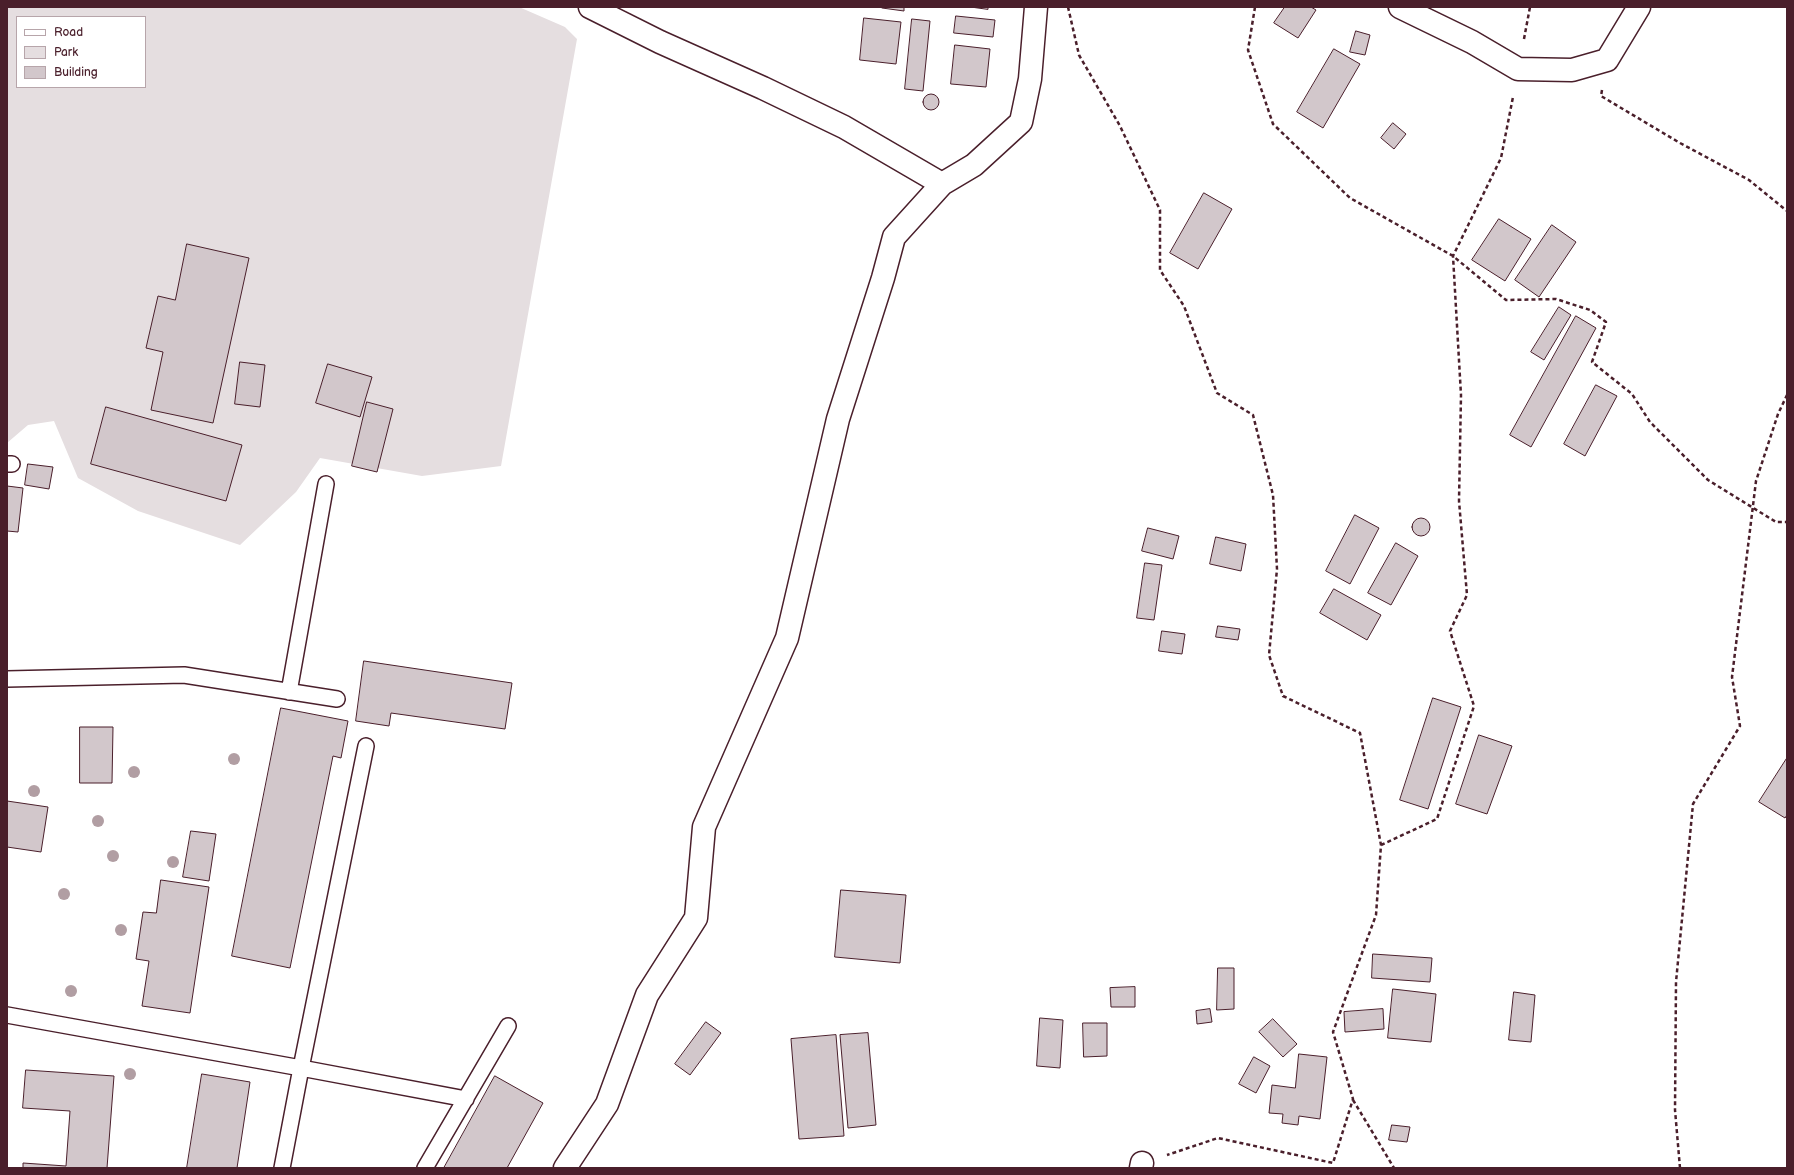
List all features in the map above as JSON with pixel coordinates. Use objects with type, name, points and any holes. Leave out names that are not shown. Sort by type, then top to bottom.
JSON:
[{"type":"street","points":[[590,7],[660,42],[763,88],[844,127],[942,184]]},
{"type":"street","points":[[565,1168],[607,1104],[648,995],[696,918],[704,827],[786,638],[838,419],[883,278],[894,237],[942,184],[974,165],[1021,122],[1030,79],[1036,7]]},
{"type":"street","points":[[1400,7],[1472,42],[1518,69],[1572,70],[1607,60],[1639,7]]},
{"type":"lane","points":[[289,692],[326,484]]},
{"type":"lane","points":[[7,679],[184,675],[338,700]]},
{"type":"lane","points":[[282,1168],[366,746]]},
{"type":"lane","points":[[7,1016],[466,1099]]},
{"type":"lane","points":[[425,1168],[508,1026]]},
{"type":"path","points":[[1068,7],[1079,55],[1120,126],[1160,210],[1160,270],[1184,306],[1217,393],[1253,415],[1273,495],[1277,570],[1269,654],[1283,696],[1360,733],[1382,845],[1376,915],[1333,1032],[1353,1099],[1394,1168]]},
{"type":"path","points":[[1255,7],[1248,50],[1273,124],[1350,198],[1453,256],[1506,300],[1556,298],[1590,310],[1606,322],[1592,362],[1632,394],[1650,422],[1708,480],[1776,522],[1787,522]]},
{"type":"path","points":[[1382,845],[1437,819],[1474,706],[1450,631],[1467,595],[1459,501],[1462,395],[1453,256],[1501,158],[1530,7]]},
{"type":"path","points":[[1607,60],[1600,96],[1680,143],[1749,180],[1787,211]]},
{"type":"path","points":[[1680,1168],[1675,1110],[1676,982],[1693,804],[1740,726],[1732,677],[1742,587],[1754,508],[1756,481],[1778,414],[1787,395]]},
{"type":"path","points":[[1141,1166],[1218,1138],[1333,1163],[1353,1099]]},
{"type":"green space","points":[[7,7],[519,7],[565,27],[577,39],[501,466],[422,476],[320,458],[296,492],[240,545],[138,511],[78,478],[54,421],[28,425],[7,443]]},
{"type":"building","points":[[904,7],[904,11],[882,8]]},
{"type":"building","points":[[971,7],[988,7],[988,9]]},
{"type":"building","points":[[1285,7],[1311,7],[1316,10],[1298,38],[1274,23]]},
{"type":"building","points":[[956,16],[995,20],[993,37],[954,33]]},
{"type":"building","points":[[864,18],[901,22],[896,64],[860,60]]},
{"type":"building","points":[[912,19],[930,21],[923,91],[905,89]]},
{"type":"building","points":[[1356,31],[1370,35],[1365,55],[1350,52]]},
{"type":"building","points":[[955,45],[990,49],[986,87],[951,84]]},
{"type":"building","points":[[1334,49],[1360,64],[1323,128],[1297,112]]},
{"type":"building","points":[[931,94],[937,96],[939,102],[937,108],[931,110],[925,108],[923,102],[925,96]]},
{"type":"building","points":[[1393,123],[1406,134],[1394,149],[1381,138]]},
{"type":"building","points":[[1204,193],[1232,209],[1198,269],[1170,253]]},
{"type":"building","points":[[1499,219],[1531,239],[1505,281],[1472,260]]},
{"type":"building","points":[[1552,225],[1576,242],[1539,297],[1515,280]]},
{"type":"building","points":[[187,244],[249,258],[213,423],[151,410],[163,352],[146,348],[158,296],[175,300]]},
{"type":"building","points":[[1559,307],[1571,315],[1544,360],[1531,352]]},
{"type":"building","points":[[1576,316],[1596,328],[1531,447],[1510,435]]},
{"type":"building","points":[[240,362],[265,365],[260,407],[235,404]]},
{"type":"building","points":[[328,364],[372,377],[360,417],[316,403]]},
{"type":"building","points":[[1596,385],[1617,396],[1585,456],[1564,444]]},
{"type":"building","points":[[367,402],[393,409],[377,472],[352,466]]},
{"type":"building","points":[[106,407],[242,445],[226,501],[91,464]]},
{"type":"building","points":[[28,464],[53,467],[49,489],[25,485]]},
{"type":"building","points":[[7,486],[23,488],[18,532],[7,531]]},
{"type":"building","points":[[1355,515],[1379,528],[1350,584],[1326,571]]},
{"type":"building","points":[[1421,518],[1427,521],[1430,527],[1427,533],[1421,536],[1415,533],[1412,527],[1415,521]]},
{"type":"building","points":[[1148,528],[1179,536],[1173,559],[1142,551]]},
{"type":"building","points":[[1216,537],[1246,544],[1241,571],[1210,564]]},
{"type":"building","points":[[1396,543],[1418,556],[1391,605],[1368,593]]},
{"type":"building","points":[[1145,563],[1162,565],[1154,620],[1137,618]]},
{"type":"building","points":[[1334,589],[1381,615],[1367,640],[1320,613]]},
{"type":"building","points":[[1218,626],[1240,629],[1238,640],[1216,637]]},
{"type":"building","points":[[1162,631],[1185,634],[1182,654],[1159,651]]},
{"type":"building","points":[[364,661],[512,683],[505,729],[391,713],[389,726],[356,721]]},
{"type":"building","points":[[1433,698],[1461,707],[1428,809],[1400,800]]},
{"type":"building","points":[[281,708],[348,721],[341,758],[333,756],[290,968],[232,956]]},
{"type":"building","points":[[80,727],[113,727],[112,783],[80,783]]},
{"type":"building","points":[[1479,735],[1512,746],[1487,814],[1456,804]]},
{"type":"building","points":[[1787,758],[1787,815],[1785,818],[1759,802]]},
{"type":"building","points":[[7,801],[48,807],[41,852],[7,847]]},
{"type":"building","points":[[191,831],[216,834],[209,881],[183,877]]},
{"type":"building","points":[[161,880],[209,887],[190,1013],[142,1006],[149,961],[136,959],[143,912],[156,913]]},
{"type":"building","points":[[841,890],[906,895],[900,963],[835,957]]},
{"type":"building","points":[[1373,954],[1432,958],[1430,982],[1372,978]]},
{"type":"building","points":[[1218,968],[1234,968],[1234,1009],[1217,1010]]},
{"type":"building","points":[[1135,987],[1135,1007],[1111,1007],[1110,988]]},
{"type":"building","points":[[1393,989],[1436,994],[1431,1042],[1388,1038]]},
{"type":"building","points":[[1514,992],[1535,995],[1531,1042],[1509,1040]]},
{"type":"building","points":[[1210,1009],[1212,1022],[1197,1024],[1196,1011]]},
{"type":"building","points":[[1383,1009],[1384,1029],[1345,1032],[1344,1012]]},
{"type":"building","points":[[1040,1018],[1063,1020],[1060,1068],[1037,1066]]},
{"type":"building","points":[[1273,1019],[1297,1044],[1283,1057],[1259,1032]]},
{"type":"building","points":[[706,1022],[721,1033],[690,1075],[675,1064]]},
{"type":"building","points":[[1083,1023],[1107,1023],[1107,1056],[1084,1057]]},
{"type":"building","points":[[868,1033],[876,1125],[848,1128],[840,1035]]},
{"type":"building","points":[[836,1035],[844,1136],[799,1139],[791,1039]]},
{"type":"building","points":[[1299,1054],[1327,1057],[1320,1119],[1299,1116],[1298,1125],[1282,1123],[1283,1114],[1269,1113],[1272,1085],[1295,1088]]},
{"type":"building","points":[[1254,1057],[1270,1066],[1256,1093],[1239,1084]]},
{"type":"building","points":[[26,1070],[114,1076],[107,1168],[23,1168],[23,1163],[66,1166],[70,1111],[23,1108]]},
{"type":"building","points":[[202,1074],[250,1082],[237,1168],[187,1168]]},
{"type":"building","points":[[495,1076],[543,1103],[507,1168],[444,1168]]},
{"type":"building","points":[[1392,1125],[1410,1127],[1407,1142],[1389,1140]]}]
